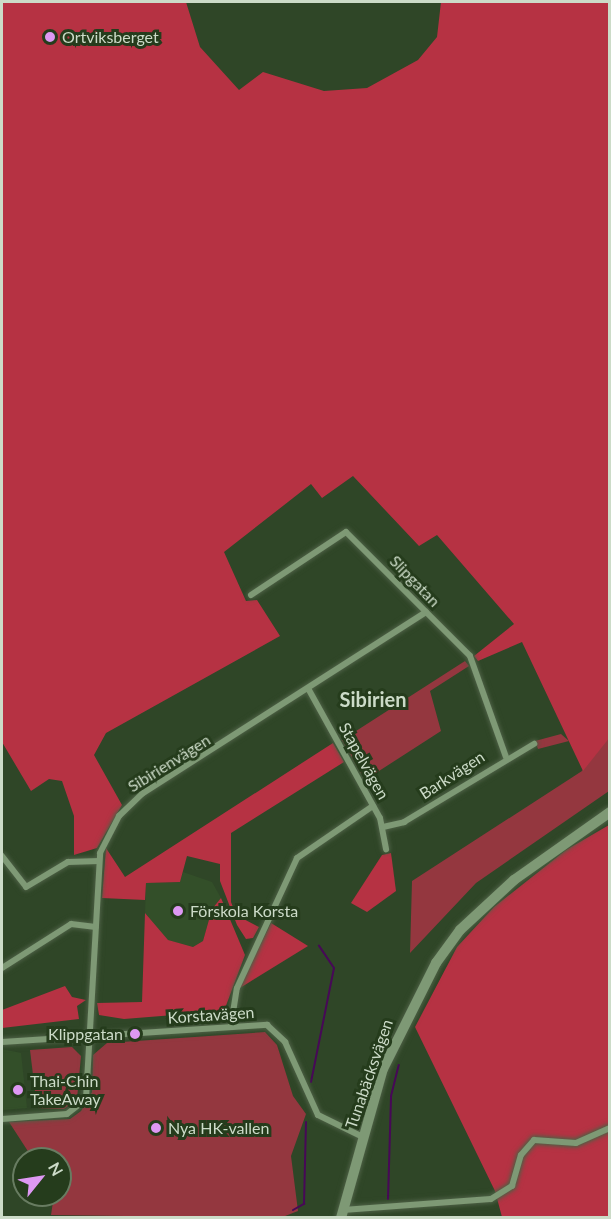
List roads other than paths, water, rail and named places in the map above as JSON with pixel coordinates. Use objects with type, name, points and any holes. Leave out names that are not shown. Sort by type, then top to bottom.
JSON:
[{"type":"street","name":"Slipgatan","points":[[251,595],[346,532],[477,667],[506,756]]},
{"type":"street","name":"Sibirienvägen","points":[[92,1038],[99,861],[105,838],[130,804],[426,612]]},
{"type":"street","name":"Stapelvägen","points":[[309,690],[373,806],[383,827],[386,849]]},
{"type":"street","name":"Barkvägen","points":[[383,827],[404,822],[506,756],[534,744]]},
{"type":"street","points":[[231,1025],[237,988],[297,858],[373,806]]},
{"type":"street","name":"Tunabäcksvägen","points":[[342,1214],[363,1137],[396,1035],[442,955],[514,880],[609,812]]},
{"type":"street","points":[[2,856],[26,887],[68,862],[99,861]]},
{"type":"street","points":[[2,968],[71,924],[96,927]]},
{"type":"street","name":"Korstavägen","points":[[2,1042],[92,1038],[260,1024],[275,1029],[285,1042],[310,1106],[328,1123],[363,1137]]},
{"type":"street","points":[[2,1119],[67,1114],[82,1105],[92,1038]]},
{"type":"street","points":[[342,1214],[491,1199],[512,1186],[521,1155],[534,1140],[576,1143],[609,1128]]},
{"type":"waterway","points":[[311,1082],[334,968],[319,946]]},
{"type":"waterway","points":[[388,1199],[391,1096],[399,1065]]},
{"type":"waterway","points":[[293,1210],[304,1204],[306,1122]]},
{"type":"place","name":"Ortviksberget","points":[[50,37]]},
{"type":"place","name":"Förskola Korsta","points":[[178,911]]},
{"type":"place","name":"Klippgatan","points":[[135,1034]]},
{"type":"place","name":"Thai-Chin TakeAway","points":[[18,1090]]},
{"type":"place","name":"Nya HK-vallen","points":[[156,1128]]},
{"type":"district","name":"Sibirien","points":[[373,699]]}]
